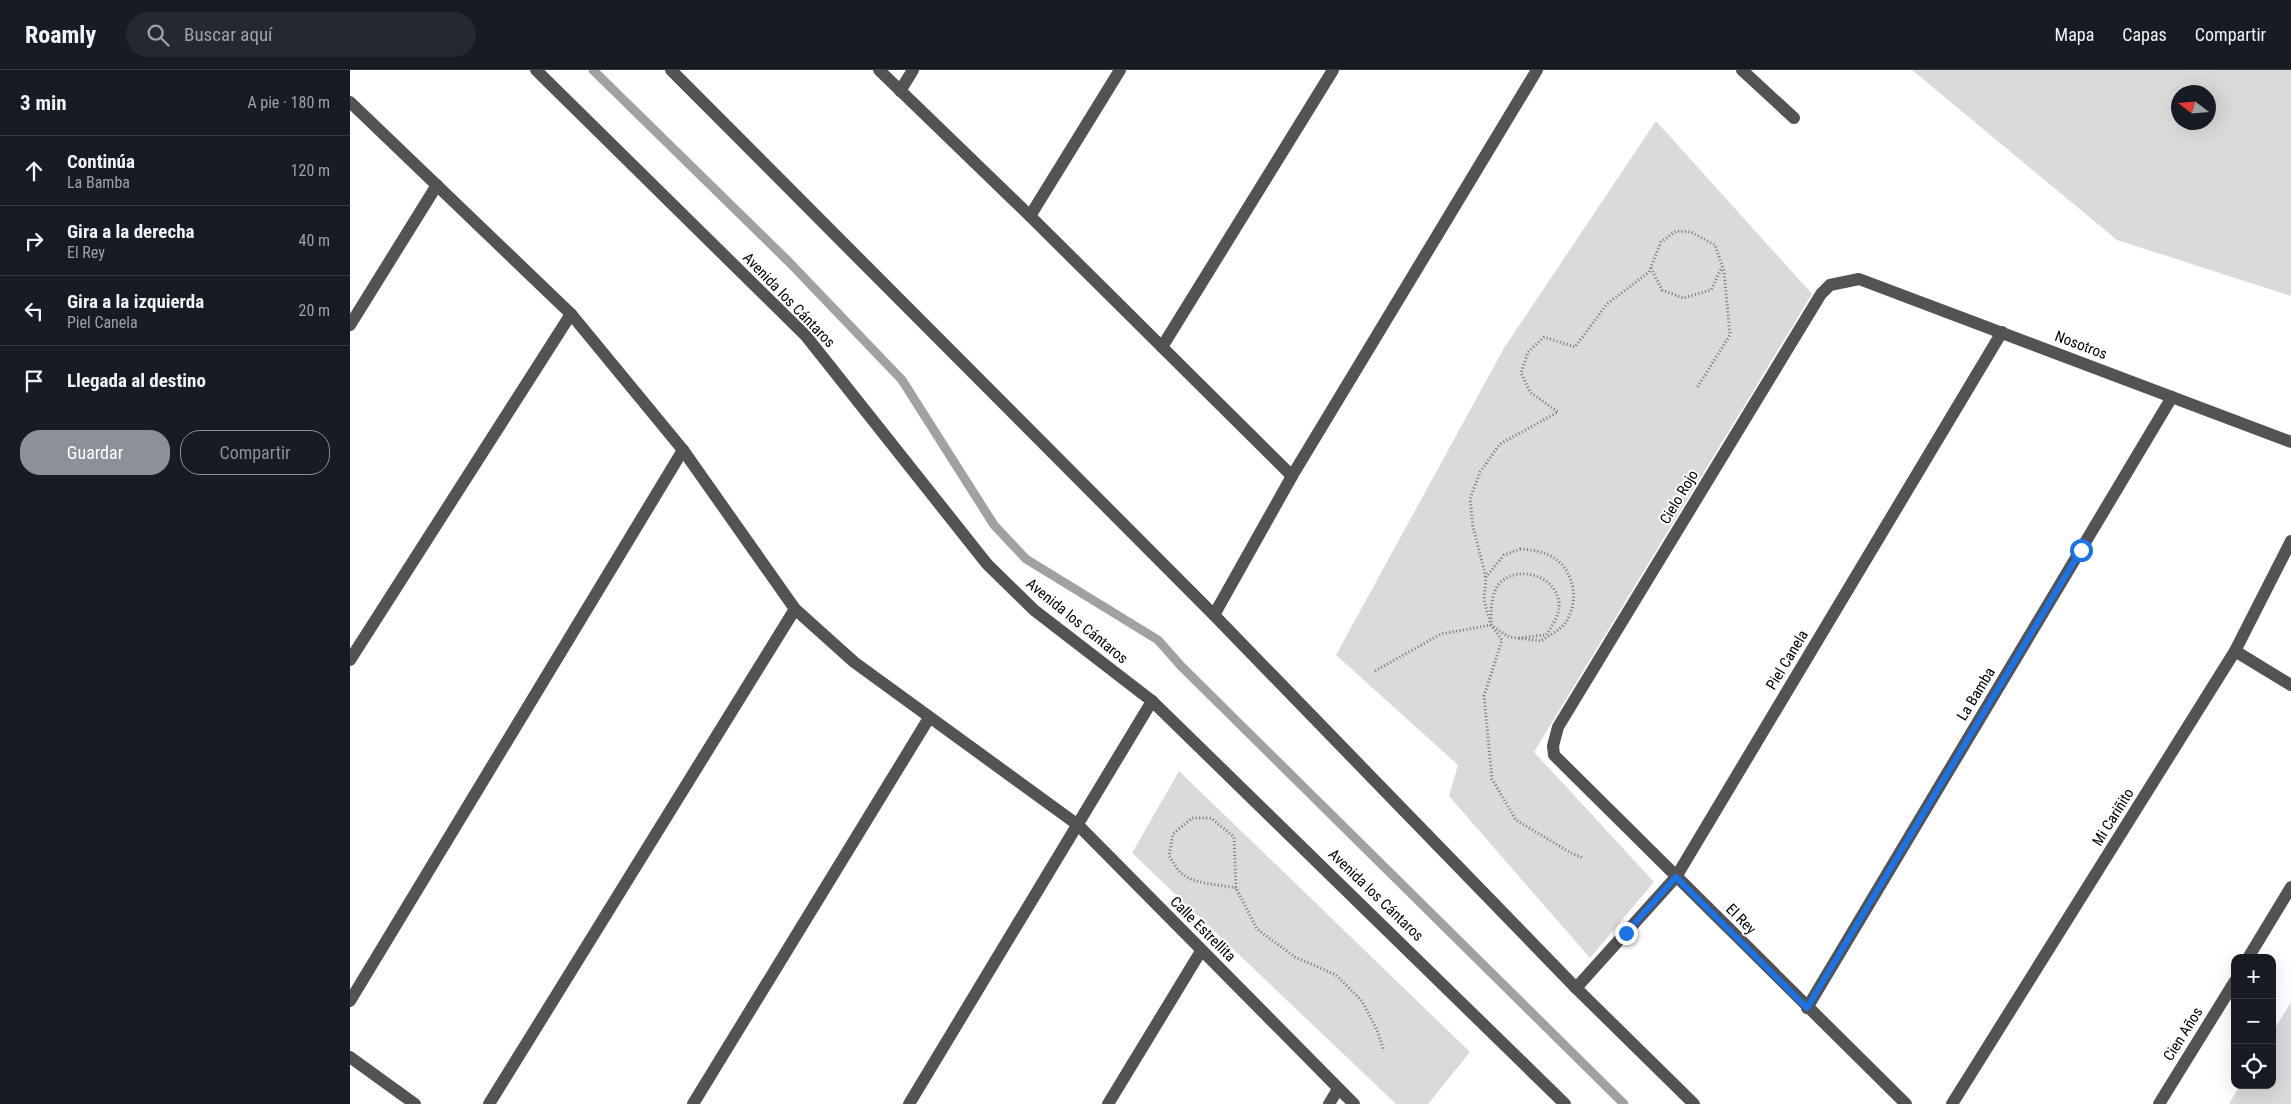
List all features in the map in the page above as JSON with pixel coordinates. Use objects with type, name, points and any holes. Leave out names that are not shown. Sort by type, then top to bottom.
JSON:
[{"type":"street","name":"Avenida los Cántaros","points":[[536,70],[806,336],[987,564],[1034,610],[1152,701],[1565,1104]]},
{"type":"street","points":[[671,70],[1214,615],[1576,988],[1694,1104]]},
{"type":"street","points":[[879,70],[1030,216],[1292,476]]},
{"type":"street","points":[[900,91],[913,70]]},
{"type":"street","points":[[1030,216],[1120,70]]},
{"type":"street","points":[[1162,347],[1333,70]]},
{"type":"street","points":[[1214,615],[1292,476],[1537,70]]},
{"type":"street","points":[[1742,70],[1794,118]]},
{"type":"street","name":"Calle Estrellita","points":[[350,102],[572,314],[683,450],[795,609],[854,662],[1078,826],[1354,1104]]},
{"type":"street","points":[[350,325],[437,185]]},
{"type":"street","name":"Nosotros","points":[[1859,279],[2291,442]]},
{"type":"street","name":"Cielo Rojo","points":[[1554,755],[1553,746],[1558,727],[1821,294],[1830,285],[1859,279]]},
{"type":"street","points":[[350,660],[572,314]]},
{"type":"street","name":"Piel Canela","points":[[1576,988],[1676,877],[2002,332]]},
{"type":"street","name":"La Bamba","points":[[1807,1008],[2172,397]]},
{"type":"street","points":[[350,1001],[683,450]]},
{"type":"street","name":"Mi Cariñito","points":[[1952,1104],[2236,652],[2291,541]]},
{"type":"street","points":[[489,1104],[795,609]]},
{"type":"street","points":[[2236,652],[2291,685]]},
{"type":"street","points":[[908,1104],[1152,701]]},
{"type":"street","points":[[693,1104],[929,718]]},
{"type":"street","name":"El Rey","points":[[1554,755],[1807,1008],[1906,1104]]},
{"type":"street","points":[[2250,954],[2291,887]]},
{"type":"street","points":[[1108,1104],[1201,951]]},
{"type":"street","name":"Cien Años","points":[[2159,1104],[2231,987]]},
{"type":"street","points":[[350,1057],[415,1104]]},
{"type":"street","points":[[1329,1104],[1338,1089]]},
{"type":"path","points":[[1583,858],[1516,820],[1492,779],[1484,696],[1502,640],[1491,625],[1484,600],[1486,577],[1473,527],[1470,499],[1480,472],[1500,444],[1558,412],[1530,392],[1521,374],[1528,352],[1544,337],[1575,346],[1607,304],[1649,272],[1661,242],[1676,231],[1691,232],[1715,245],[1722,267],[1730,335],[1697,388]]},
{"type":"path","points":[[1651,267],[1662,290],[1683,298],[1711,290],[1722,267]]},
{"type":"path","points":[[1375,671],[1441,634],[1491,625],[1509,637],[1541,641],[1566,623],[1574,596],[1571,579],[1566,567],[1552,557],[1536,550],[1520,549],[1504,554],[1486,577]]},
{"type":"path","points":[[1491,625],[1491,603],[1499,584],[1517,573],[1538,575],[1552,586],[1559,603],[1556,620],[1546,635],[1526,638],[1509,637]]},
{"type":"path","points":[[1236,888],[1196,882],[1180,872],[1169,856],[1173,834],[1192,818],[1210,818],[1234,837],[1236,888],[1257,928],[1295,957],[1336,975],[1362,1000],[1377,1030],[1384,1051]]},
{"type":"shaded area","points":[[1912,70],[2291,70],[2291,296],[2117,240]]},
{"type":"shaded area","points":[[1656,121],[1812,294],[1534,752],[1654,882],[1590,958],[1449,796],[1458,765],[1336,655],[1504,348]]},
{"type":"shaded area","points":[[1179,771],[1470,1052],[1428,1104],[1396,1104],[1132,853]]},
{"type":"shaded area","points":[[2291,1002],[2291,1104],[2229,1104],[2238,1089],[2276,1089],[2276,1026]]},
{"type":"waterway","points":[[593,70],[789,262],[902,380],[994,525],[1026,559],[1158,640],[1181,666],[1624,1104]]},
{"type":"route","points":[[1626,933],[1676,877],[1807,1008],[2081,550]]}]
